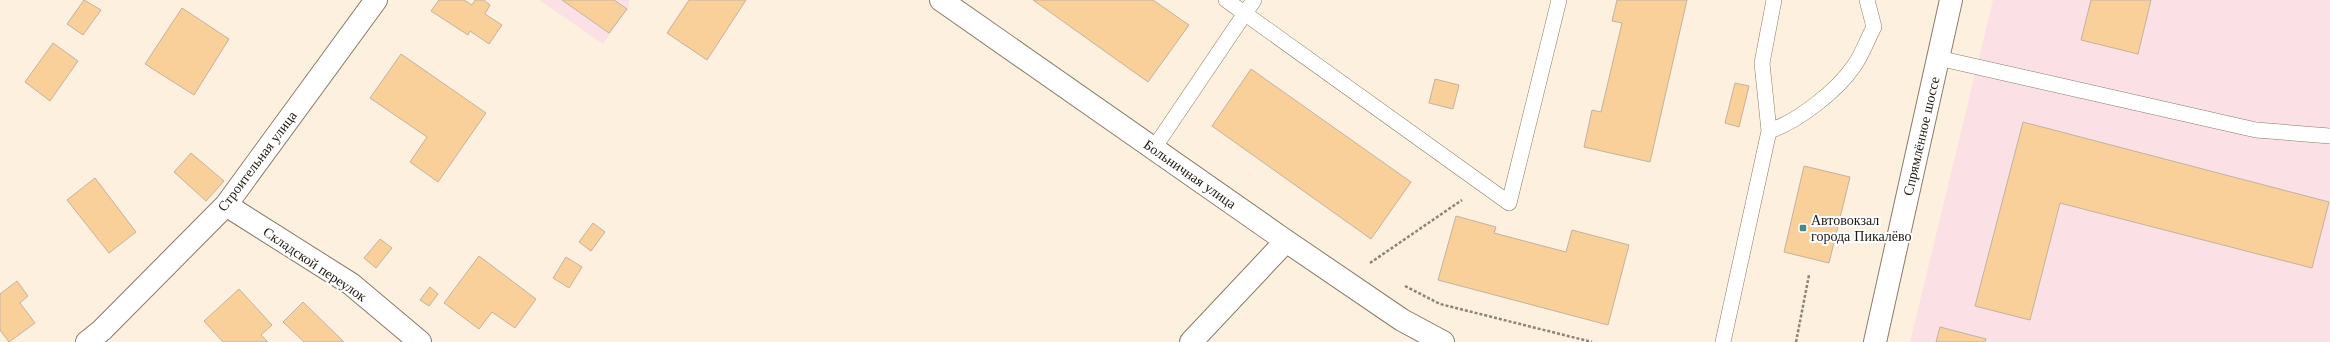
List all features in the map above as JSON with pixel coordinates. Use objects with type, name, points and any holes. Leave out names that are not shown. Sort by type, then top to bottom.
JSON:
[{"type":"street","name":"Строительная улица","points":[[87,342],[102,330],[226,205],[376,0]]},
{"type":"street","name":"Больничная улица","points":[[942,0],[1286,241],[1402,320],[1443,342]]},
{"type":"street","name":"Спрямлённое шоссе","points":[[1875,342],[1951,0]]},
{"type":"street","name":"Складской переулок","points":[[226,205],[351,284],[411,339]]},
{"type":"street","points":[[1191,342],[1286,241]]},
{"type":"lane","points":[[1226,0],[1509,203],[1559,0]]},
{"type":"lane","points":[[1154,148],[1254,0]]},
{"type":"lane","points":[[1723,342],[1769,131],[1762,63],[1774,0]]},
{"type":"lane","points":[[1769,131],[1783,126],[1822,100],[1854,67],[1874,27],[1867,0]]},
{"type":"lane","points":[[1938,58],[2256,130],[2330,136]]},
{"type":"path","points":[[1370,263],[1484,185]]},
{"type":"path","points":[[1364,259],[1376,268]]},
{"type":"path","points":[[1796,342],[1809,275]]},
{"type":"path","points":[[1401,284],[1440,304],[1592,342]]},
{"type":"shaded area","points":[[539,0],[629,0],[629,7],[603,44]]},
{"type":"shaded area","points":[[1993,0],[2330,0],[2330,342],[1910,342]]},
{"type":"building","points":[[84,0],[101,10],[83,35],[67,24]]},
{"type":"building","points":[[439,0],[464,0],[472,5],[475,0],[484,0],[490,5],[485,14],[502,25],[489,44],[470,31],[468,35],[431,11]]},
{"type":"building","points":[[562,0],[614,0],[627,9],[609,33]]},
{"type":"building","points":[[689,0],[746,0],[707,60],[667,33]]},
{"type":"building","points":[[1033,0],[1153,0],[1189,25],[1148,82]]},
{"type":"building","points":[[1617,0],[1687,0],[1650,162],[1584,147],[1592,110],[1601,112],[1622,23],[1612,21]]},
{"type":"building","points":[[2091,0],[2151,0],[2138,54],[2081,40]]},
{"type":"building","points":[[182,8],[229,39],[194,95],[145,64]]},
{"type":"building","points":[[53,43],[78,61],[50,101],[25,82]]},
{"type":"building","points":[[401,54],[486,113],[438,182],[410,162],[427,137],[370,98]]},
{"type":"building","points":[[1251,69],[1411,182],[1371,239],[1212,126]]},
{"type":"building","points":[[1435,79],[1459,85],[1453,109],[1429,103]]},
{"type":"building","points":[[1735,83],[1749,86],[1739,127],[1725,123]]},
{"type":"building","points":[[2023,122],[2329,202],[2312,268],[2060,203],[2030,320],[1975,306]]},
{"type":"building","points":[[191,153],[224,181],[206,201],[174,172]]},
{"type":"building","points":[[1804,166],[1850,177],[1829,263],[1784,252]]},
{"type":"building","points":[[95,178],[136,232],[109,253],[67,200]]},
{"type":"building","points":[[1456,216],[1496,227],[1494,233],[1566,252],[1572,230],[1629,245],[1608,325],[1438,280]]},
{"type":"building","points":[[593,223],[605,232],[591,251],[579,242]]},
{"type":"building","points":[[380,239],[392,248],[376,268],[364,258]]},
{"type":"building","points":[[479,256],[536,299],[515,328],[492,312],[479,329],[444,303]]},
{"type":"building","points":[[566,257],[582,267],[569,288],[553,278]]},
{"type":"building","points":[[17,281],[28,296],[20,303],[35,323],[9,342],[0,330],[0,294]]},
{"type":"building","points":[[430,287],[438,294],[429,306],[420,300]]},
{"type":"building","points":[[239,289],[272,325],[261,335],[268,342],[223,342],[204,321]]},
{"type":"building","points":[[303,302],[344,342],[304,342],[283,322]]},
{"type":"building","points":[[1940,327],[1986,339],[1985,342],[1936,342]]},
{"type":"place","name":"Автовокзал города Пикалёво","points":[[1803,228]]}]
